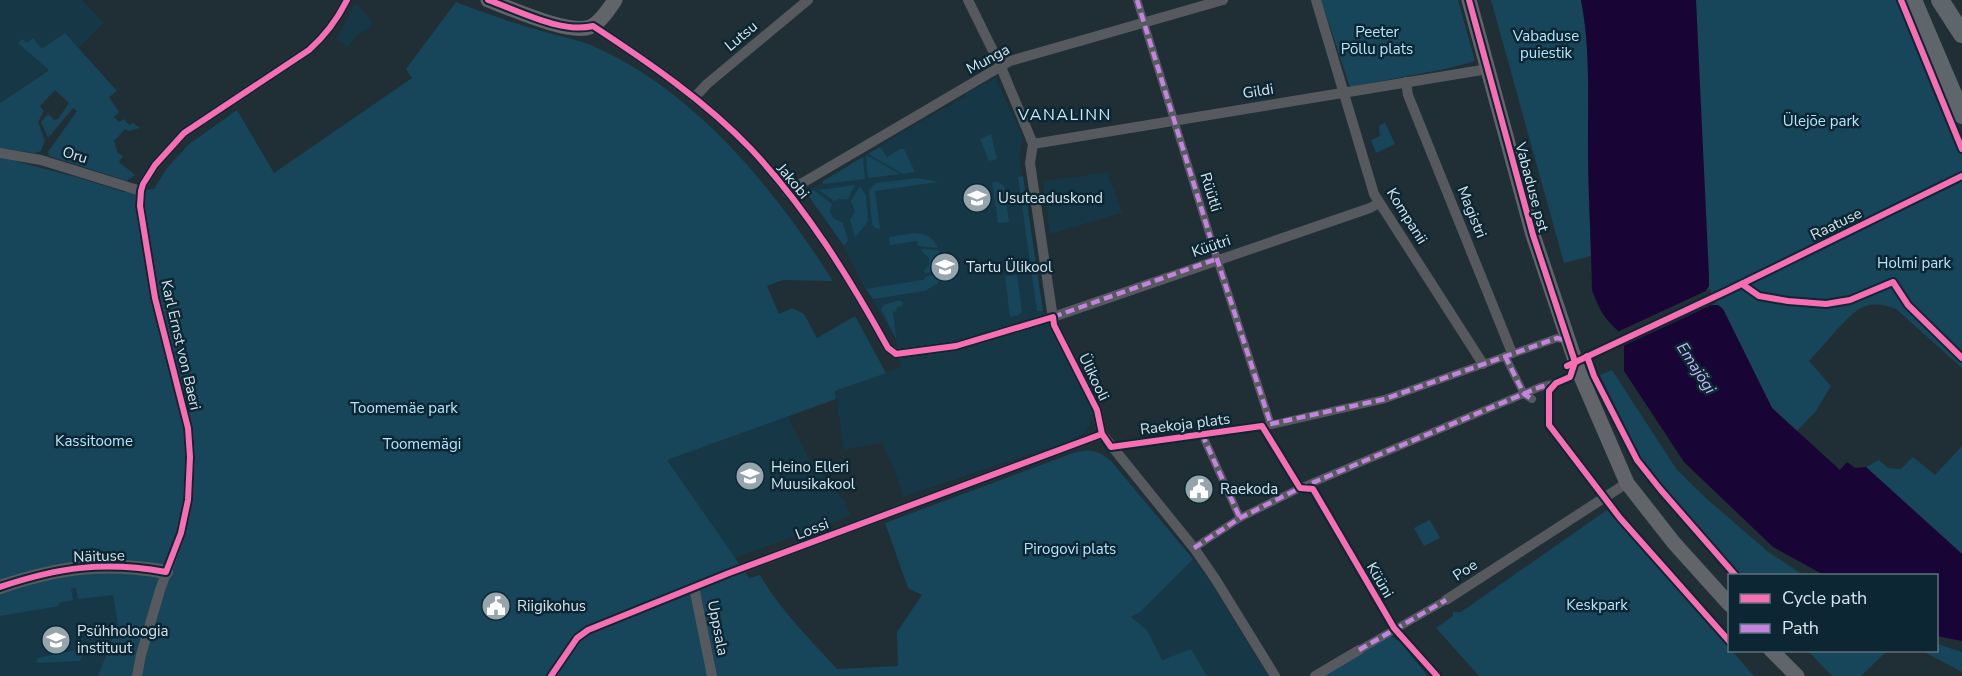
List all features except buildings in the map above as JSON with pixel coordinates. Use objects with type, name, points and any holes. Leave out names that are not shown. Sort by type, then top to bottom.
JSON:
[{"type":"highway","points":[[1913,0],[1962,115]]},
{"type":"highway","points":[[1923,24],[1926,14],[1931,10],[1944,7],[1962,34]]},
{"type":"main road","points":[[488,0],[562,26],[583,29],[593,26],[615,0]]},
{"type":"main road","name":"Vabaduse pst","points":[[1469,0],[1533,235],[1575,362],[1627,483],[1674,543],[1728,602]]},
{"type":"main road","points":[[1773,652],[1789,676]]},
{"type":"main road","points":[[1773,652],[1797,676]]},
{"type":"street","points":[[141,191],[155,165],[184,133],[309,50],[328,31],[347,0]]},
{"type":"street","name":"Lutsu","points":[[694,98],[707,84],[808,0]]},
{"type":"street","name":"Ülikooli","points":[[968,0],[1001,67],[1033,144],[1030,163],[1054,325],[1097,410],[1102,434],[1194,548],[1275,676]]},
{"type":"street","name":"Rüütli","points":[[1137,0],[1271,425]]},
{"type":"street","name":"Munga","points":[[788,192],[1010,61],[1145,22],[1191,4],[1223,0]]},
{"type":"street","name":"Kompanii","points":[[1316,0],[1374,194],[1483,364]]},
{"type":"street","name":"Jakobi","points":[[593,26],[653,66],[694,98],[750,148],[788,192],[836,258],[888,348],[896,354],[956,346],[1032,321],[1053,317]]},
{"type":"street","name":"Gildi","points":[[1033,144],[1488,69]]},
{"type":"street","name":"Magistri","points":[[1406,82],[1408,95],[1509,354]]},
{"type":"street","name":"Oru","points":[[0,153],[41,160],[141,191]]},
{"type":"street","name":"Raatuse","points":[[1575,362],[1962,176]]},
{"type":"street","name":"Karl Ernst von Baeri","points":[[137,676],[166,572],[181,533],[188,500],[190,457],[188,428],[155,298],[140,206],[141,191]]},
{"type":"street","name":"Küütri","points":[[1053,317],[1379,203]]},
{"type":"street","name":"Raekoja plats","points":[[1111,447],[1271,425],[1385,399],[1557,338],[1568,341]]},
{"type":"street","points":[[1509,354],[1524,394],[1532,399]]},
{"type":"street","points":[[1194,548],[1240,518],[1300,488],[1524,394],[1556,383]]},
{"type":"street","points":[[1262,426],[1300,488]]},
{"type":"street","name":"Lossi","points":[[551,676],[577,638],[588,630],[694,587],[1102,434]]},
{"type":"street","points":[[1202,434],[1240,518]]},
{"type":"street","name":"Poe","points":[[1316,676],[1394,628],[1446,600],[1627,483]]},
{"type":"street","name":"Küüni","points":[[1300,488],[1312,489],[1394,628],[1437,676]]},
{"type":"street","name":"Näituse","points":[[0,587],[80,567],[128,566],[166,572]]},
{"type":"street","name":"Uppsala","points":[[694,587],[712,676]]},
{"type":"shaded area","points":[[0,0],[82,0],[104,23],[78,48],[0,103]]},
{"type":"shaded area","points":[[356,3],[373,22],[367,30],[357,35],[348,47],[336,39]]},
{"type":"shaded area","name":"Tartu Ülikool","points":[[996,78],[1023,137],[1019,156],[1043,311],[1094,414],[1093,421],[1085,433],[1074,439],[903,497],[882,443],[844,450],[835,391],[901,367],[896,339],[865,289],[843,245],[810,198],[809,191],[902,132],[966,96],[966,93]]},
{"type":"shaded area","points":[[1108,172],[1122,213],[1050,234],[1043,181]]},
{"type":"shaded area","name":"Heino Elleri Muusikakool","points":[[788,416],[810,461],[846,503],[851,516],[734,558],[667,460]]},
{"type":"shaded area","points":[[1193,559],[1210,581],[1268,676],[1207,676],[1191,649],[1162,660],[1147,630],[1131,617],[1140,612]]},
{"type":"shaded area","name":"Psühholoogia instituut","points":[[111,583],[119,624],[98,676],[0,676],[0,599]]},
{"type":"green space","name":"Peeter Põllu plats","points":[[1321,0],[1458,0],[1475,61],[1350,87]]},
{"type":"green space","name":"Vabaduse puiestik","points":[[1491,0],[1581,0],[1588,68],[1591,256],[1564,263]]},
{"type":"green space","name":"Ülejõe park","points":[[1696,0],[1901,0],[1962,149],[1962,368],[1896,309],[1882,305],[1868,305],[1847,319],[1809,361],[1831,386],[1816,411],[1797,431],[1772,408],[1723,309],[1712,305],[1706,291]]},
{"type":"green space","name":"Toomemäe park","points":[[456,2],[509,21],[591,45],[629,64],[665,88],[698,115],[758,177],[785,211],[833,281],[783,280],[767,286],[779,314],[792,308],[804,314],[817,338],[855,316],[886,373],[835,391],[836,399],[667,460],[749,578],[760,575],[786,612],[837,669],[898,666],[897,632],[922,595],[908,588],[885,523],[1073,453],[1089,450],[1102,454],[1111,461],[1193,559],[1140,612],[1131,617],[1147,630],[1162,660],[1191,649],[1207,676],[98,676],[118,624],[113,595],[78,599],[76,588],[71,588],[73,600],[59,603],[59,606],[0,616],[0,157],[124,192],[154,189],[167,168],[188,145],[237,110],[274,173],[412,78],[406,69]]},
{"type":"green space","points":[[65,33],[117,91],[109,97],[119,112],[114,117],[119,122],[124,119],[129,125],[133,123],[140,128],[129,131],[125,129],[114,141],[118,153],[123,156],[119,162],[135,175],[127,181],[49,156],[48,152],[77,111],[73,108],[48,138],[41,122],[48,114],[54,120],[58,119],[69,103],[55,90],[40,106],[44,111],[38,122],[45,140],[41,151],[35,153],[0,148],[0,103],[49,70],[18,43],[22,39],[27,43],[33,38],[42,49]]},
{"type":"green space","points":[[1385,123],[1395,144],[1376,153],[1371,140],[1380,136],[1379,126]]},
{"type":"green space","points":[[991,134],[997,159],[989,161],[980,139]]},
{"type":"green space","points":[[880,147],[887,157],[904,149],[915,172],[903,174],[868,154]]},
{"type":"green space","points":[[866,155],[900,174],[868,178]]},
{"type":"green space","points":[[863,157],[865,179],[823,184],[823,181]]},
{"type":"green space","points":[[1023,176],[1043,311],[1037,311],[1018,177]]},
{"type":"green space","points":[[918,178],[938,182],[875,191],[880,229],[875,228],[872,224],[869,190],[876,183]]},
{"type":"green space","points":[[992,182],[998,182],[1004,186],[1009,222],[998,223]]},
{"type":"green space","points":[[855,185],[848,199],[834,201],[819,190]]},
{"type":"green space","points":[[860,186],[866,195],[868,222],[855,237],[850,220],[855,211],[851,201]]},
{"type":"green space","points":[[814,190],[832,204],[830,211],[833,218],[843,223],[848,240],[844,246],[810,198],[809,191]]},
{"type":"green space","points":[[914,233],[929,236],[938,248],[918,246],[917,241],[890,245],[889,237]]},
{"type":"green space","points":[[921,249],[939,250],[941,268],[925,274],[924,270],[929,265],[929,258]]},
{"type":"green space","points":[[940,272],[938,283],[925,291],[873,299],[866,289],[923,280]]},
{"type":"green space","points":[[1017,275],[1022,311],[1019,315],[1010,317],[1005,276]]},
{"type":"green space","points":[[900,300],[903,303],[902,306],[897,307],[893,312],[896,339],[881,309],[884,305]]},
{"type":"green space","points":[[1612,370],[1677,470],[1767,551],[1802,574],[1740,574],[1649,470],[1639,455],[1600,375]]},
{"type":"green space","points":[[1962,446],[1962,554],[1866,467],[1879,460],[1888,468],[1901,469],[1913,457],[1935,475]]},
{"type":"green space","name":"Keskpark","points":[[1607,510],[1728,647],[1728,652],[1733,652],[1754,676],[1479,676],[1436,628],[1453,616],[1453,612],[1461,612]]},
{"type":"green space","points":[[1430,520],[1440,538],[1424,546],[1414,528]]},
{"type":"green space","points":[[1386,633],[1400,642],[1428,676],[1319,676]]},
{"type":"green space","points":[[1938,644],[1962,652],[1962,672],[1924,652],[1938,652]]},
{"type":"green space","points":[[76,650],[83,654],[80,661],[36,662],[38,658]]},
{"type":"green space","points":[[1809,652],[1886,652],[1861,676],[1832,676]]},
{"type":"water","name":"Emajõgi","points":[[1581,0],[1696,0],[1709,276],[1709,286],[1706,291],[1712,305],[1718,305],[1723,309],[1772,408],[1840,470],[1847,462],[1855,468],[1866,467],[1962,554],[1962,641],[1938,636],[1938,574],[1822,574],[1773,547],[1684,462],[1624,371],[1624,336],[1604,316],[1592,290],[1586,34]]},
{"type":"pier","points":[[1710,289],[1714,302],[1718,302],[1621,347],[1621,337],[1615,333]]},
{"type":"marked path","points":[[1137,0],[1271,425]]},
{"type":"marked path","points":[[1053,317],[1217,259]]},
{"type":"marked path","points":[[1257,427],[1385,399],[1557,338],[1568,341]]},
{"type":"marked path","points":[[1505,356],[1524,394],[1532,399]]},
{"type":"marked path","points":[[1194,548],[1240,518],[1300,488],[1540,387],[1553,384]]},
{"type":"marked path","points":[[1202,434],[1240,518]]},
{"type":"marked path","points":[[1359,650],[1446,600]]},
{"type":"cycle path","points":[[0,587],[42,575],[82,568],[122,567],[166,572],[181,533],[188,500],[190,457],[188,428],[155,298],[140,206],[143,184],[155,165],[184,133],[309,50],[331,27],[347,0]]},
{"type":"cycle path","points":[[488,0],[554,24],[581,28],[593,26],[655,68],[715,115],[751,149],[790,195],[842,269],[888,348],[896,354],[956,346],[1053,317],[1054,325],[1097,410],[1102,434],[1111,447],[1262,426],[1300,488],[1313,489],[1394,628],[1437,676]]},
{"type":"cycle path","points":[[1469,0],[1533,235],[1575,362]]},
{"type":"cycle path","points":[[1901,0],[1962,149]]},
{"type":"cycle path","points":[[1567,366],[1962,176]]},
{"type":"cycle path","points":[[1742,284],[1759,296],[1826,304],[1850,300],[1893,282],[1908,305],[1962,358]]},
{"type":"cycle path","points":[[1587,356],[1594,376],[1637,460],[1734,574]]},
{"type":"cycle path","points":[[1575,362],[1570,377],[1556,383],[1549,391],[1549,425],[1620,518],[1728,640]]},
{"type":"cycle path","points":[[551,676],[577,638],[588,630],[729,573],[1102,434]]},
{"type":"place","name":"Usuteaduskond","points":[[977,198]]},
{"type":"place","name":"Tartu Ülikool","points":[[945,267]]},
{"type":"place","name":"Heino Elleri Muusikakool","points":[[750,476]]},
{"type":"place","name":"Raekoda","points":[[1199,489]]},
{"type":"place","name":"Riigikohus","points":[[496,606]]},
{"type":"place","name":"Psühholoogia instituut","points":[[56,640]]},
{"type":"district","name":"VANALINN","points":[[1065,115]]},
{"type":"park label","name":"Holmi park","points":[[1914,263]]},
{"type":"park label","name":"Kassitoome","points":[[94,441]]},
{"type":"park label","name":"Toomemägi","points":[[422,444]]},
{"type":"park label","name":"Pirogovi plats","points":[[1070,549]]}]
